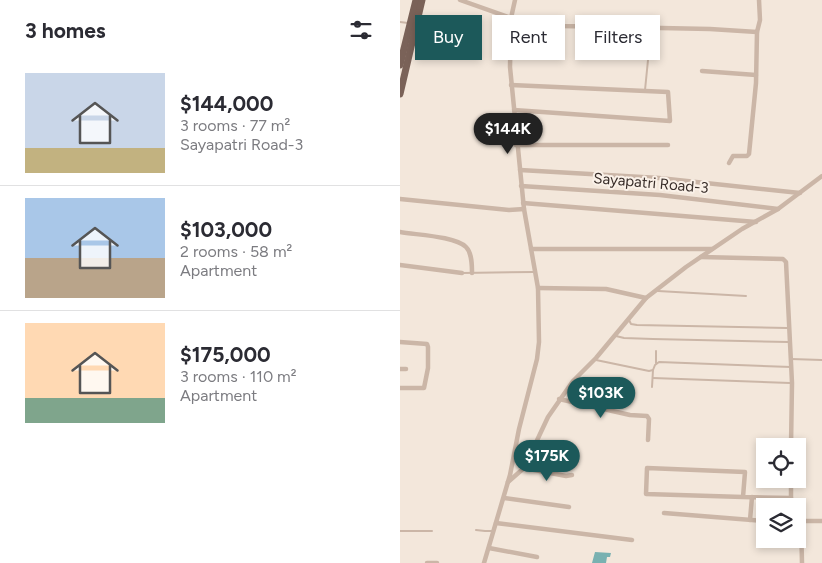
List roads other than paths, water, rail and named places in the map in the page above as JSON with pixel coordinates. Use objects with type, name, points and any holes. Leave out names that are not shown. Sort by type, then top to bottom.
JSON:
[{"type":"main road","points":[[400,65],[403,41],[411,23],[416,0]]},
{"type":"main road","points":[[400,94],[422,0]]},
{"type":"street","points":[[460,0],[502,15]]},
{"type":"street","points":[[512,15],[515,0]]},
{"type":"street","points":[[729,163],[733,156],[748,156],[749,154],[756,75],[757,32],[760,20],[759,0]]},
{"type":"street","points":[[565,26],[710,29],[757,32]]},
{"type":"street","points":[[484,563],[508,482],[537,359],[539,342],[538,288],[523,203],[516,145],[510,60]]},
{"type":"street","points":[[702,71],[756,75]]},
{"type":"street","points":[[511,84],[668,92],[670,120],[514,110]]},
{"type":"street","points":[[516,145],[668,146]]},
{"type":"street","points":[[520,170],[659,178],[800,193]]},
{"type":"street","points":[[508,482],[524,468],[541,430],[559,399],[573,380],[616,336],[646,298],[701,257],[778,209],[822,176]]},
{"type":"street","name":"Sayapatri Road-3","points":[[521,186],[660,195],[778,209]]},
{"type":"street","points":[[400,199],[509,210],[524,209]]},
{"type":"street","points":[[523,203],[757,222]]},
{"type":"street","points":[[400,232],[452,240],[466,247],[471,258],[472,273]]},
{"type":"street","points":[[531,249],[713,249]]},
{"type":"street","points":[[701,257],[783,259],[787,265],[792,367],[791,438]]},
{"type":"street","points":[[400,265],[462,273]]},
{"type":"street","points":[[538,288],[606,289],[646,298]]},
{"type":"street","points":[[400,342],[427,344],[428,347],[428,368],[424,388],[400,388]]},
{"type":"street","points":[[400,369],[406,369]]},
{"type":"street","points":[[559,399],[630,415],[647,416],[649,419],[648,440]]},
{"type":"street","points":[[524,468],[566,476],[572,475]]},
{"type":"street","points":[[743,497],[745,472],[647,468],[646,494],[743,497],[791,498],[791,488]]},
{"type":"street","points":[[750,520],[752,497]]},
{"type":"street","points":[[504,498],[569,508]]},
{"type":"street","points":[[664,513],[756,520]]},
{"type":"street","points":[[806,521],[822,521]]},
{"type":"street","points":[[496,523],[632,540]]},
{"type":"street","points":[[489,548],[537,557]]},
{"type":"street","points":[[801,548],[802,563]]},
{"type":"street","points":[[428,563],[437,563]]},
{"type":"lane","points":[[400,22],[411,23]]},
{"type":"lane","points":[[645,90],[648,60]]},
{"type":"lane","points":[[462,273],[535,272]]},
{"type":"lane","points":[[656,291],[746,296]]},
{"type":"lane","points":[[629,320],[631,324],[637,325],[790,328]]},
{"type":"lane","points":[[616,336],[624,338],[790,342]]},
{"type":"lane","points":[[652,387],[656,351]]},
{"type":"lane","points":[[791,358],[822,360]]},
{"type":"lane","points":[[594,360],[648,371],[653,370]]},
{"type":"lane","points":[[656,362],[792,367]]},
{"type":"lane","points":[[653,378],[792,383]]},
{"type":"lane","points":[[476,530],[485,532],[494,530]]},
{"type":"lane","points":[[400,531],[432,532]]},
{"type":"water","points":[[595,552],[611,553],[610,557],[607,557],[606,563],[592,563]]}]
